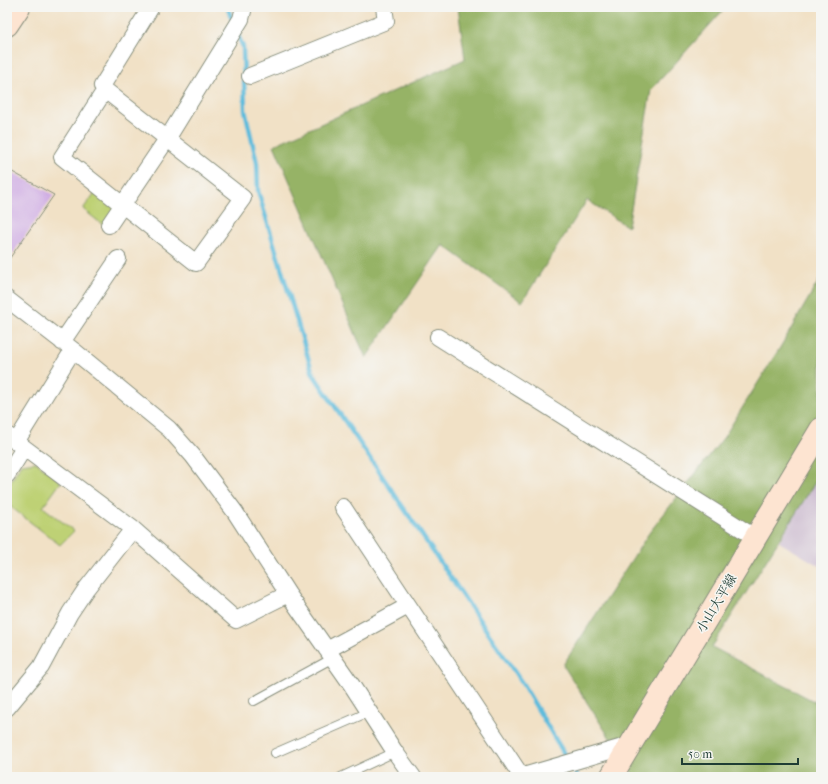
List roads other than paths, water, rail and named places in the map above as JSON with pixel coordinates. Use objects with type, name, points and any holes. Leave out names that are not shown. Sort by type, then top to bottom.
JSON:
[{"type":"main road","points":[[7,25],[19,7]]},
{"type":"main road","name":"小山大平線","points":[[611,777],[821,429]]},
{"type":"street","points":[[105,90],[62,157],[122,206],[196,263],[243,198],[105,90],[102,86],[151,7]]},
{"type":"street","points":[[109,225],[167,139],[242,20],[244,7]]},
{"type":"street","points":[[250,76],[386,21],[384,7]]},
{"type":"street","points":[[7,475],[15,441],[67,346],[118,259]]},
{"type":"street","points":[[7,299],[169,429],[193,456],[235,512],[288,594],[413,777]]},
{"type":"street","points":[[438,338],[756,538]]},
{"type":"street","points":[[15,441],[133,529],[236,620],[288,594]]},
{"type":"street","points":[[343,507],[521,777],[630,745]]},
{"type":"street","points":[[7,708],[41,667],[70,613],[86,589],[133,529]]},
{"type":"street","points":[[330,654],[408,606]]},
{"type":"lane","points":[[254,701],[330,654]]},
{"type":"lane","points":[[275,753],[369,712]]},
{"type":"lane","points":[[341,777],[395,752]]},
{"type":"waterway","points":[[227,7],[234,24]]},
{"type":"waterway","points":[[237,33],[243,47],[245,110],[257,163],[258,191],[313,374],[522,683],[578,777]]}]
